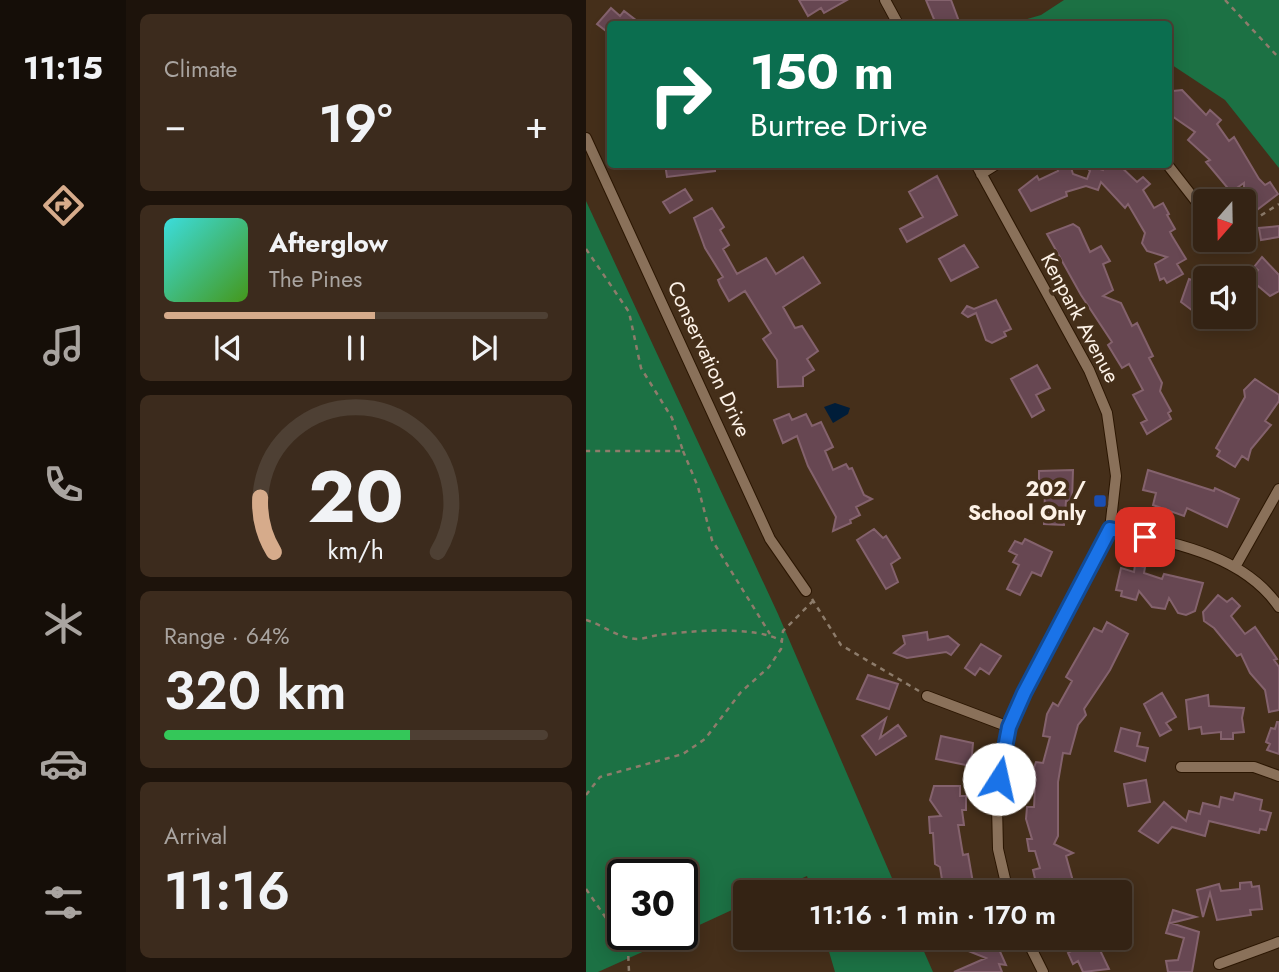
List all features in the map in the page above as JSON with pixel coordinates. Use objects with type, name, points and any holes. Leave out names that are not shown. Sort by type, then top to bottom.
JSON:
[{"type":"street","points":[[885,0],[896,21]]},
{"type":"street","name":"Conservation Drive","points":[[586,138],[770,539],[810,596]]},
{"type":"street","points":[[1170,168],[1193,197]]},
{"type":"street","name":"Kenpark Avenue","points":[[978,169],[1089,370],[1107,412],[1116,476],[1110,529],[1009,727],[997,806],[998,849],[1005,880]]},
{"type":"street","points":[[1235,567],[1279,489]]},
{"type":"street","points":[[1110,529],[1159,540],[1235,567],[1253,578],[1279,607]]},
{"type":"street","points":[[927,696],[1009,727]]},
{"type":"street","points":[[1181,767],[1254,767],[1279,776]]},
{"type":"street","points":[[1219,964],[1279,942]]},
{"type":"street","points":[[1032,950],[1043,972]]},
{"type":"path","points":[[1225,0],[1279,58]]},
{"type":"path","points":[[1256,218],[1279,204]]},
{"type":"path","points":[[586,249],[629,312],[641,368],[672,418],[698,487],[712,540],[770,634],[782,641]]},
{"type":"path","points":[[586,451],[683,451]]},
{"type":"path","points":[[586,795],[600,777],[683,754],[706,739],[741,692],[769,667],[781,649],[783,631],[810,596],[841,645],[927,696]]},
{"type":"path","points":[[586,620],[613,634],[638,639],[720,633],[770,634]]},
{"type":"path","points":[[586,889],[628,950],[629,972]]},
{"type":"green space","points":[[1064,0],[1279,0],[1279,168],[1225,100],[1172,65],[1172,21],[1020,21],[1041,15]]},
{"type":"green space","points":[[586,201],[778,614],[893,880],[808,880],[807,876],[798,880],[733,880],[733,910],[698,926],[698,859],[607,859],[607,950],[647,950],[598,972],[586,972]]},
{"type":"green space","points":[[829,950],[923,950],[933,972],[835,972]]},
{"type":"water","points":[[835,403],[850,408],[848,414],[833,423],[824,407]]},
{"type":"building","points":[[799,0],[847,0],[824,13],[821,8],[808,16]]},
{"type":"building","points":[[926,0],[951,0],[959,21],[935,21]]},
{"type":"building","points":[[611,8],[620,16],[624,11],[637,21],[607,21],[607,32],[597,24]]},
{"type":"building","points":[[1182,90],[1206,115],[1210,110],[1221,120],[1217,124],[1229,141],[1234,137],[1259,179],[1265,185],[1270,182],[1278,194],[1256,211],[1256,189],[1244,189],[1244,183],[1235,189],[1228,189],[1206,162],[1210,160],[1188,140],[1195,132],[1172,116],[1172,93]]},
{"type":"building","points":[[666,168],[715,168],[715,171],[667,177]]},
{"type":"building","points":[[1057,168],[1071,168],[1073,174],[1087,179],[1090,171],[1087,168],[1122,168],[1137,182],[1143,177],[1150,184],[1143,190],[1154,208],[1163,203],[1169,214],[1167,215],[1175,229],[1170,232],[1186,259],[1177,264],[1183,274],[1167,283],[1164,278],[1160,280],[1155,264],[1167,257],[1147,251],[1142,243],[1145,233],[1128,204],[1125,208],[1101,182],[1098,190],[1086,186],[1066,192],[1067,196],[1031,211],[1019,190],[1037,176],[1039,180],[1058,171]]},
{"type":"building","points":[[937,176],[957,215],[907,242],[900,229],[923,217],[909,192]]},
{"type":"building","points":[[685,189],[692,200],[670,213],[663,202]]},
{"type":"building","points":[[712,208],[724,227],[720,230],[729,245],[723,249],[737,274],[766,258],[776,274],[803,257],[820,283],[783,307],[795,328],[802,326],[818,351],[807,359],[814,370],[803,377],[803,386],[778,387],[777,360],[763,339],[771,333],[745,291],[729,301],[720,285],[718,280],[723,277],[705,248],[694,218]]},
{"type":"building","points":[[1073,224],[1079,228],[1090,252],[1101,246],[1110,261],[1103,264],[1113,290],[1103,296],[1121,303],[1132,326],[1137,323],[1153,356],[1149,358],[1162,383],[1160,391],[1171,411],[1168,413],[1171,419],[1147,434],[1141,423],[1147,420],[1133,395],[1143,390],[1129,364],[1122,368],[1108,345],[1112,342],[1081,295],[1047,234]]},
{"type":"building","points":[[1279,226],[1279,237],[1261,240],[1259,228]]},
{"type":"building","points":[[964,245],[978,267],[951,281],[939,259]]},
{"type":"building","points":[[1262,257],[1279,275],[1279,291],[1270,296],[1256,284],[1258,270],[1255,266]]},
{"type":"building","points":[[1189,279],[1193,280],[1193,311],[1181,302]]},
{"type":"building","points":[[996,300],[1011,329],[1004,332],[1006,336],[992,343],[986,340],[976,313],[968,317],[962,313],[967,306],[974,309]]},
{"type":"building","points":[[1037,365],[1050,388],[1036,395],[1044,410],[1032,417],[1011,379]]},
{"type":"building","points":[[1255,379],[1279,395],[1279,401],[1265,421],[1271,425],[1251,449],[1248,460],[1242,456],[1235,467],[1217,456],[1220,451],[1216,448],[1245,397],[1244,390]]},
{"type":"building","points":[[789,414],[792,420],[806,414],[812,426],[821,422],[833,447],[825,451],[833,470],[846,464],[849,469],[852,468],[864,495],[872,499],[856,507],[860,515],[850,520],[851,523],[833,531],[836,517],[808,466],[797,436],[783,443],[774,420]]},
{"type":"building","points":[[1073,470],[1072,501],[1066,501],[1064,525],[1044,524],[1045,491],[1039,487],[1039,471]]},
{"type":"building","points":[[1148,470],[1214,491],[1215,488],[1239,499],[1227,527],[1187,508],[1184,516],[1153,505],[1156,493],[1143,490]]},
{"type":"building","points":[[874,529],[883,538],[886,536],[900,558],[891,564],[898,582],[886,589],[857,540]]},
{"type":"building","points":[[1025,539],[1052,552],[1041,576],[1032,572],[1020,595],[1007,589],[1019,565],[1013,562],[1017,555],[1009,551],[1015,541],[1022,544]]},
{"type":"building","points":[[1135,565],[1145,567],[1144,573],[1162,579],[1164,574],[1203,583],[1195,611],[1186,615],[1178,613],[1169,598],[1165,609],[1152,607],[1139,591],[1136,600],[1121,596],[1122,591],[1116,590],[1121,568],[1134,572]]},
{"type":"building","points":[[1218,595],[1227,602],[1232,598],[1240,606],[1231,616],[1245,634],[1255,627],[1277,659],[1274,660],[1279,667],[1279,710],[1269,712],[1265,690],[1250,673],[1241,654],[1237,656],[1214,628],[1204,621],[1203,612]]},
{"type":"building","points":[[1107,622],[1128,634],[1110,670],[1084,709],[1086,715],[1078,725],[1070,754],[1063,753],[1058,782],[1058,836],[1054,844],[1073,853],[1066,856],[1073,880],[1035,880],[1033,870],[1040,868],[1035,851],[1029,851],[1027,839],[1032,839],[1026,819],[1027,807],[1034,807],[1035,787],[1028,785],[1036,762],[1043,763],[1050,737],[1043,736],[1047,714],[1053,703],[1058,706],[1072,681],[1066,677],[1094,628],[1102,632]]},
{"type":"building","points":[[927,632],[928,640],[948,636],[959,645],[951,655],[946,652],[907,658],[894,653],[905,644],[903,636]]},
{"type":"building","points":[[981,644],[1001,656],[989,674],[980,668],[975,675],[965,668]]},
{"type":"building","points":[[868,675],[898,684],[889,709],[857,699]]},
{"type":"building","points":[[1162,693],[1176,717],[1166,723],[1171,730],[1160,736],[1144,704]]},
{"type":"building","points":[[1208,695],[1209,706],[1244,708],[1244,732],[1233,733],[1233,739],[1221,739],[1221,732],[1202,734],[1201,727],[1189,729],[1186,700]]},
{"type":"building","points":[[886,718],[880,738],[898,725],[906,736],[876,755],[862,736]]},
{"type":"building","points":[[1277,722],[1279,754],[1267,750],[1270,744],[1266,742],[1271,728],[1275,729]]},
{"type":"building","points":[[1121,728],[1140,733],[1137,746],[1148,748],[1145,761],[1115,751]]},
{"type":"building","points":[[941,736],[973,743],[971,766],[936,759]]},
{"type":"building","points":[[1146,780],[1150,802],[1128,806],[1124,784]]},
{"type":"building","points":[[934,786],[960,786],[960,796],[966,796],[966,810],[962,810],[964,825],[958,825],[963,855],[968,854],[972,880],[942,880],[940,867],[935,864],[929,817],[941,816],[930,800]]},
{"type":"building","points":[[1235,793],[1262,800],[1260,810],[1271,813],[1266,830],[1260,829],[1259,833],[1209,821],[1205,836],[1172,827],[1158,843],[1139,831],[1164,802],[1186,821],[1189,811],[1200,814],[1203,803],[1219,807],[1221,797],[1233,800]]},
{"type":"building","points":[[1251,882],[1252,887],[1259,886],[1262,909],[1250,910],[1251,915],[1217,920],[1210,893],[1203,917],[1197,890],[1219,884],[1221,891],[1240,889],[1240,883]]},
{"type":"building","points":[[1173,910],[1196,917],[1171,923],[1199,932],[1192,972],[1168,972],[1166,961],[1178,960],[1184,938],[1166,933]]},
{"type":"building","points":[[966,950],[999,950],[1006,965],[999,964],[1002,972],[954,972],[986,958]]},
{"type":"building","points":[[1073,950],[1100,950],[1109,969],[1083,972],[1078,961],[1073,964],[1068,953]]},
{"type":"place","name":"202 / School Only","points":[[1100,501]]},
{"type":"route","points":[[999,779],[1009,727],[1024,693],[1110,529],[1145,537]]}]
